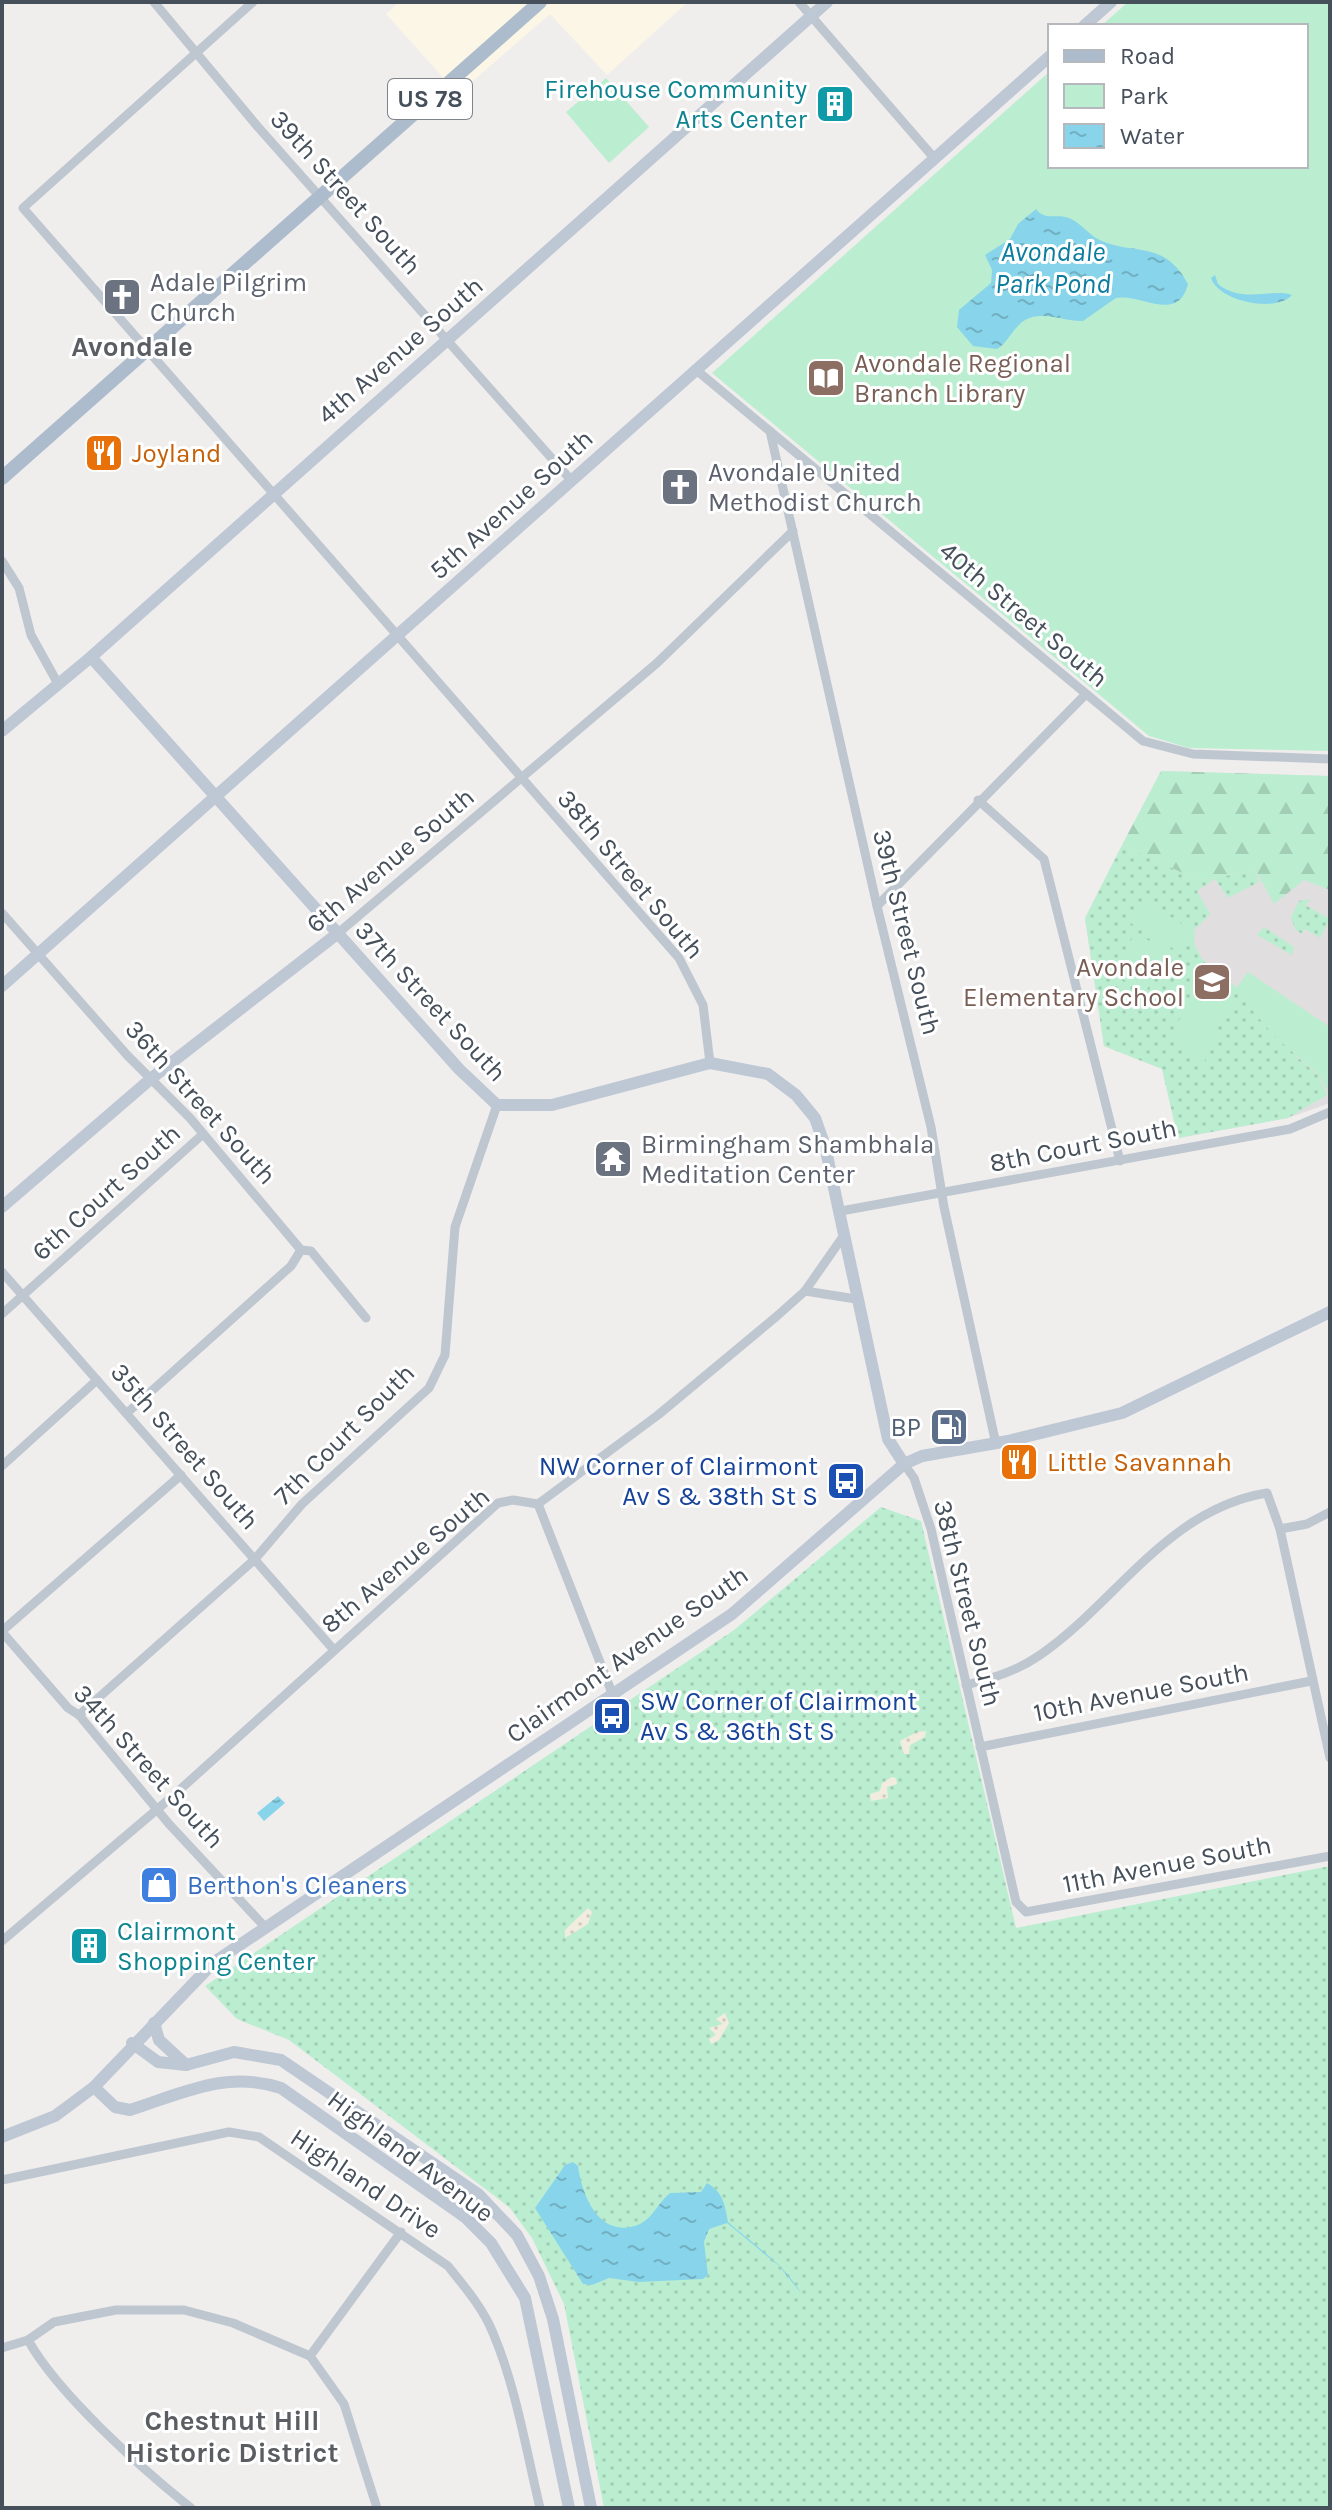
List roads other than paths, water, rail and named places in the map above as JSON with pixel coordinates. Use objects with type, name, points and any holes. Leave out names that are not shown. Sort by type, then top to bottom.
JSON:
[{"type":"main road","name":"US 78","points":[[2,478],[540,2]]},
{"type":"street","name":"39th Street South","points":[[154,2],[320,196],[571,480]]},
{"type":"street","points":[[196,53],[253,2]]},
{"type":"street","points":[[799,2],[935,159]]},
{"type":"street","name":"4th Avenue South","points":[[2,731],[57,682],[91,657],[827,2]]},
{"type":"street","points":[[1086,24],[1111,2]]},
{"type":"street","name":"38th Street South","points":[[196,53],[23,208],[274,491],[679,958],[703,1005],[710,1063],[768,1074],[796,1095],[815,1118],[841,1211],[842,1238],[888,1439],[914,1478],[931,1529],[1016,1902]]},
{"type":"street","name":"5th Avenue South","points":[[2,986],[1048,58]]},
{"type":"street","name":"40th Street South","points":[[695,369],[1143,741],[1193,754],[1330,759]]},
{"type":"street","name":"39th Street South","points":[[770,431],[877,906],[928,1113],[942,1194],[996,1444]]},
{"type":"street","name":"6th Avenue South","points":[[2,1207],[153,1077],[337,934],[657,663],[793,531]]},
{"type":"street","points":[[2,561],[19,588],[31,635],[57,682]]},
{"type":"street","name":"37th Street South","points":[[91,657],[217,794],[337,934],[459,1069],[497,1105],[552,1105],[710,1063]]},
{"type":"street","points":[[877,906],[978,800],[1086,694]]},
{"type":"street","points":[[978,800],[1044,859],[1120,1161]]},
{"type":"street","name":"36th Street South","points":[[2,913],[127,1055],[153,1077],[301,1250],[311,1251],[366,1318]]},
{"type":"street","name":"7th Court South","points":[[79,1715],[255,1559],[302,1504],[429,1388],[445,1355],[455,1227],[497,1105]]},
{"type":"street","name":"8th Court South","points":[[841,1211],[1290,1129],[1330,1112]]},
{"type":"street","name":"6th Court South","points":[[2,1314],[203,1134]]},
{"type":"street","points":[[612,1693],[538,1504],[658,1415],[805,1291],[842,1238]]},
{"type":"street","points":[[127,1413],[291,1266],[301,1250]]},
{"type":"street","name":"35th Street South","points":[[2,1272],[334,1650]]},
{"type":"street","points":[[805,1291],[856,1299]]},
{"type":"street","name":"Clairmont Avenue South","points":[[2,2137],[55,2116],[94,2087],[132,2043],[213,1963],[732,1614],[904,1464],[922,1456],[996,1444],[1122,1413],[1330,1312]]},
{"type":"street","points":[[2,1466],[97,1380]]},
{"type":"street","points":[[2,1632],[181,1475]]},
{"type":"street","points":[[966,1685],[1010,1673],[1042,1654],[1156,1548],[1207,1514],[1243,1497],[1267,1493],[1280,1529],[1330,1758]]},
{"type":"street","name":"8th Avenue South","points":[[2,1941],[156,1806],[174,1795],[498,1503],[513,1500],[538,1504]]},
{"type":"street","points":[[1280,1529],[1307,1524],[1330,1512]]},
{"type":"street","name":"34th Street South","points":[[2,1632],[265,1927]]},
{"type":"street","name":"10th Avenue South","points":[[980,1747],[1311,1681]]},
{"type":"street","points":[[1319,1709],[1330,1704]]},
{"type":"street","name":"11th Avenue South","points":[[1016,1902],[1026,1912],[1330,1856]]},
{"type":"street","points":[[154,2023],[159,2040],[186,2065]]},
{"type":"street","points":[[132,2043],[158,2062],[186,2065]]},
{"type":"street","name":"Highland Avenue","points":[[186,2065],[234,2052],[281,2060],[478,2194],[517,2235],[539,2276],[553,2319],[591,2508]]},
{"type":"street","name":"Highland Avenue","points":[[94,2087],[115,2107],[130,2110],[230,2079],[254,2079],[281,2088],[465,2217],[491,2243],[525,2298],[569,2508]]},
{"type":"street","name":"Highland Drive","points":[[2,2180],[229,2132],[259,2137],[448,2266],[492,2330],[540,2508]]},
{"type":"street","points":[[310,2356],[401,2232]]},
{"type":"street","points":[[2,2348],[28,2340],[54,2322],[116,2310],[184,2310],[233,2323],[310,2356],[344,2404],[377,2508]]},
{"type":"street","points":[[28,2340],[41,2363],[128,2453],[191,2508]]},
{"type":"water","name":"Avondale Park Pond","points":[[1036,209],[1044,215],[1071,219],[1108,244],[1145,250],[1168,260],[1188,284],[1183,296],[1167,305],[1116,298],[1083,321],[1033,317],[1019,325],[997,349],[973,346],[957,327],[959,310],[991,283],[992,270],[985,255],[1010,239],[1018,224]]},
{"type":"water","points":[[1215,275],[1218,284],[1237,293],[1292,295],[1285,300],[1262,304],[1236,299],[1216,286],[1211,278]]},
{"type":"water","points":[[278,1796],[285,1803],[264,1821],[257,1813]]},
{"type":"water","points":[[573,2162],[578,2166],[584,2190],[596,2213],[614,2226],[626,2228],[649,2218],[670,2193],[701,2192],[707,2183],[720,2195],[728,2222],[777,2263],[801,2293],[779,2266],[727,2223],[709,2229],[704,2242],[708,2275],[703,2279],[639,2282],[609,2278],[592,2285],[583,2284],[535,2208],[565,2165]]},
{"type":"place","name":"Firehouse Community Arts Center","points":[[835,104]]},
{"type":"place","name":"Adale Pilgrim Church","points":[[122,297]]},
{"type":"place","name":"Avondale Regional Branch Library","points":[[826,378]]},
{"type":"place","name":"Joyland","points":[[104,453]]},
{"type":"place","name":"Avondale United Methodist Church","points":[[680,487]]},
{"type":"place","name":"Avondale Elementary School","points":[[1212,982]]},
{"type":"place","name":"Birmingham Shambhala Meditation Center","points":[[613,1159]]},
{"type":"place","name":"BP","points":[[949,1427]]},
{"type":"place","name":"Little Savannah","points":[[1019,1462]]},
{"type":"place","name":"NW Corner of Clairmont Av S & 38th St S","points":[[846,1481]]},
{"type":"place","name":"SW Corner of Clairmont Av S & 36th St S","points":[[612,1716]]},
{"type":"place","name":"Berthon's Cleaners","points":[[159,1885]]},
{"type":"place","name":"Clairmont Shopping Center","points":[[89,1946]]},
{"type":"district","name":"Avondale","points":[[132,346]]},
{"type":"district","name":"Chestnut Hill Historic District","points":[[232,2436]]}]
